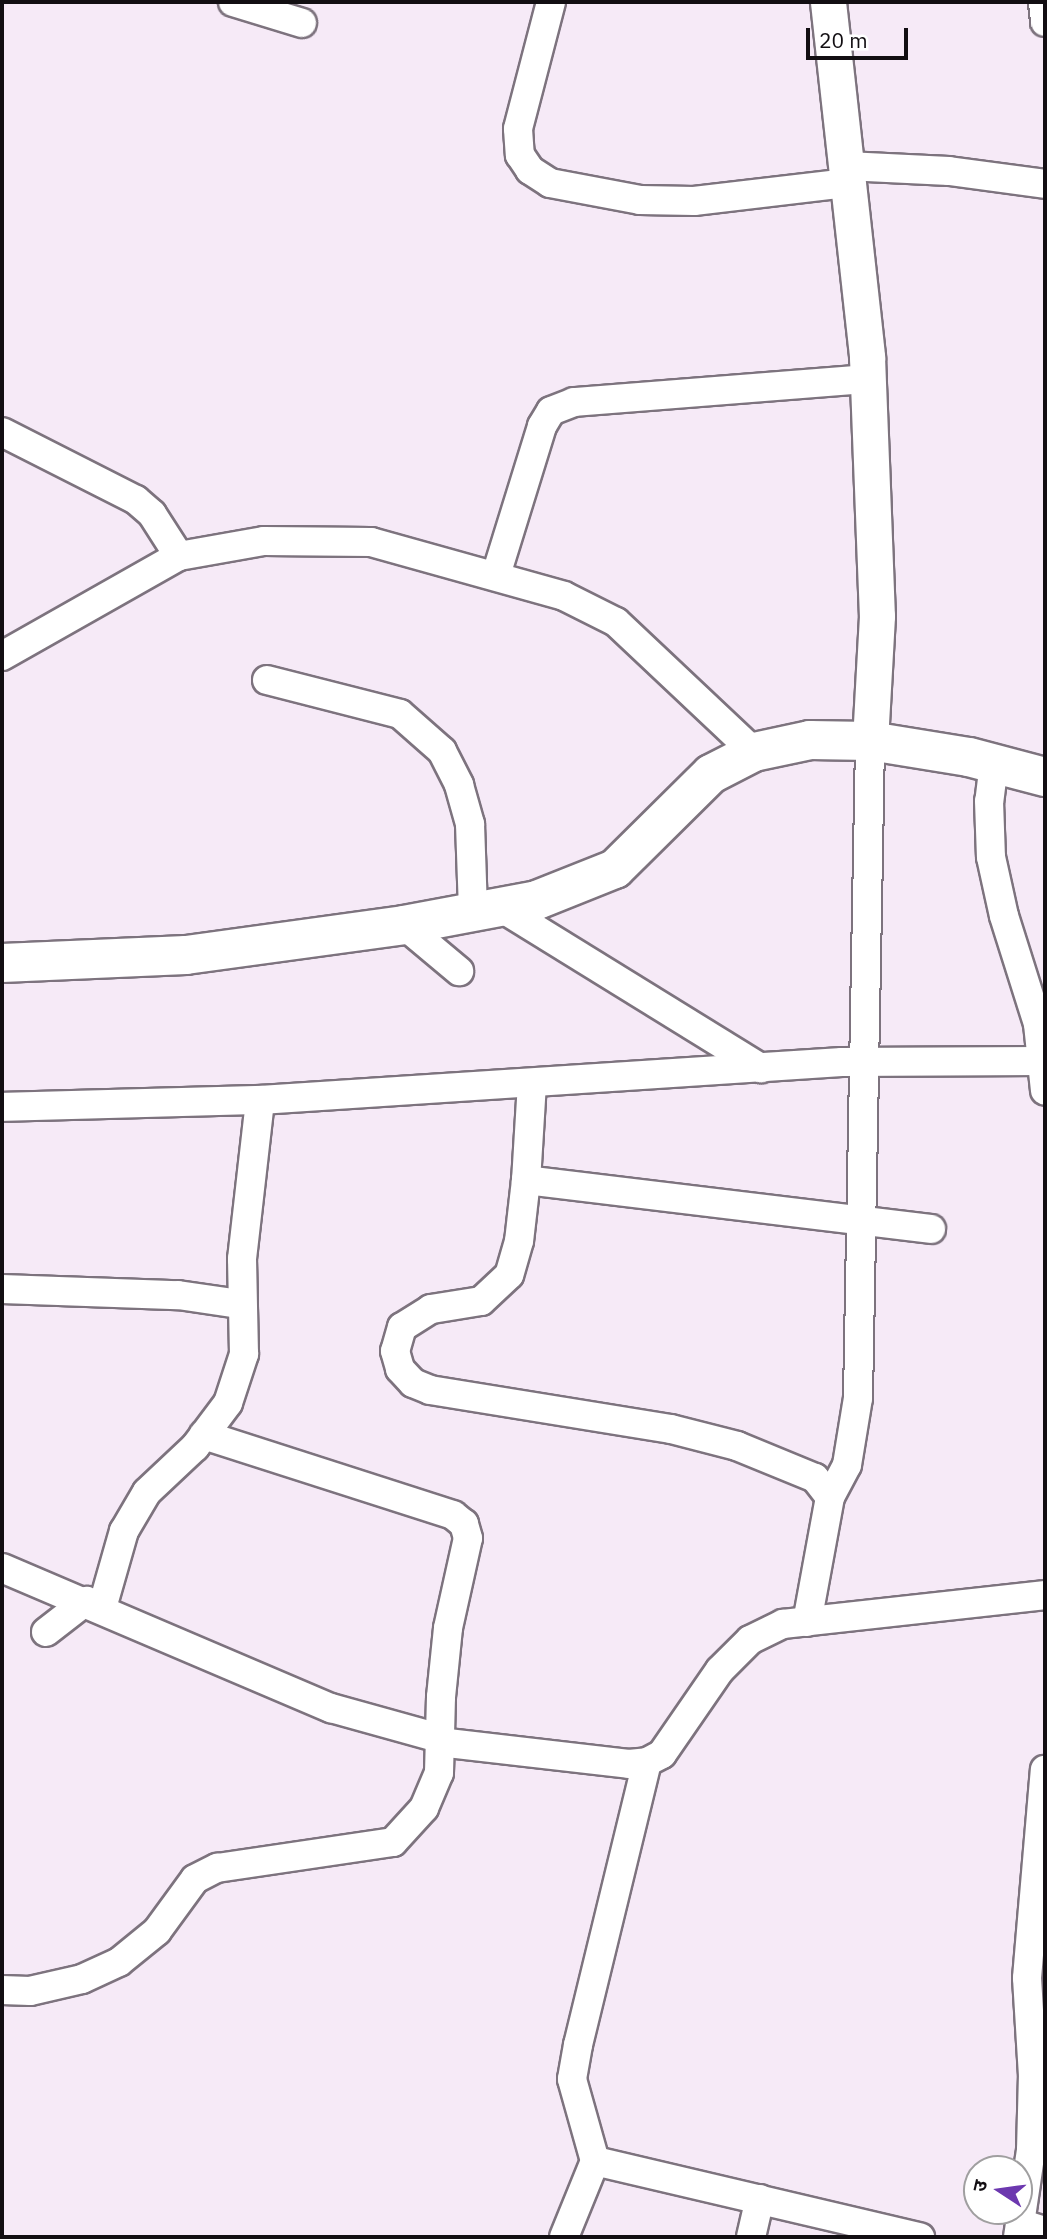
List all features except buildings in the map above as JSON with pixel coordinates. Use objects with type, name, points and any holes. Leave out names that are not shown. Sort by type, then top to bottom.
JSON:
[{"type":"main road","points":[[2,963],[186,955],[404,925],[537,900],[615,869],[711,774],[754,752],[810,740],[870,741],[994,762],[1045,777]]},
{"type":"street","points":[[233,2],[302,23]]},
{"type":"street","points":[[551,2],[518,129],[520,155],[540,176],[581,192],[640,200],[694,201],[847,175],[949,171],[1045,184]]},
{"type":"street","points":[[807,1622],[830,1497],[846,1465],[855,1434],[870,741],[877,616],[867,379],[828,2]]},
{"type":"street","points":[[1043,2],[1045,22]]},
{"type":"street","points":[[496,575],[542,426],[551,411],[573,402],[867,379]]},
{"type":"street","points":[[2,432],[136,500],[152,514],[179,556]]},
{"type":"street","points":[[2,656],[179,556],[264,541],[371,542],[564,596],[616,622],[754,752]]},
{"type":"street","points":[[267,680],[400,714],[442,751],[459,785],[470,824],[486,909],[761,1068]]},
{"type":"street","points":[[994,762],[989,800],[991,857],[1003,916],[1038,999],[1045,1091]]},
{"type":"street","points":[[404,925],[459,971]]},
{"type":"street","points":[[2,1107],[260,1100],[863,1061],[1042,1061]]},
{"type":"street","points":[[531,1083],[526,1180],[519,1241],[503,1283],[481,1301],[431,1309],[402,1327],[395,1351],[400,1369],[413,1383],[443,1393],[703,1436],[815,1478],[830,1497]]},
{"type":"street","points":[[46,1632],[94,1604],[124,1531],[147,1492],[204,1435],[228,1403],[244,1354],[240,1304],[260,1100]]},
{"type":"street","points":[[526,1180],[932,1229]]},
{"type":"street","points":[[2,1289],[164,1294],[240,1304]]},
{"type":"street","points":[[2,1990],[30,1991],[82,1979],[119,1962],[157,1931],[195,1879],[217,1868],[393,1842],[424,1808],[439,1773],[448,1628],[468,1538],[464,1524],[453,1515],[204,1435]]},
{"type":"street","points":[[2,1568],[94,1604],[191,1650],[331,1708],[439,1740],[629,1764],[647,1762],[662,1754],[720,1670],[750,1640],[783,1624],[1045,1595]]},
{"type":"street","points":[[564,2237],[595,2161],[572,2079],[647,1762]]},
{"type":"street","points":[[1028,2231],[1033,2088],[1027,1978],[1045,1770]]},
{"type":"street","points":[[595,2161],[920,2237]]},
{"type":"street","points":[[751,2237],[760,2199]]}]
